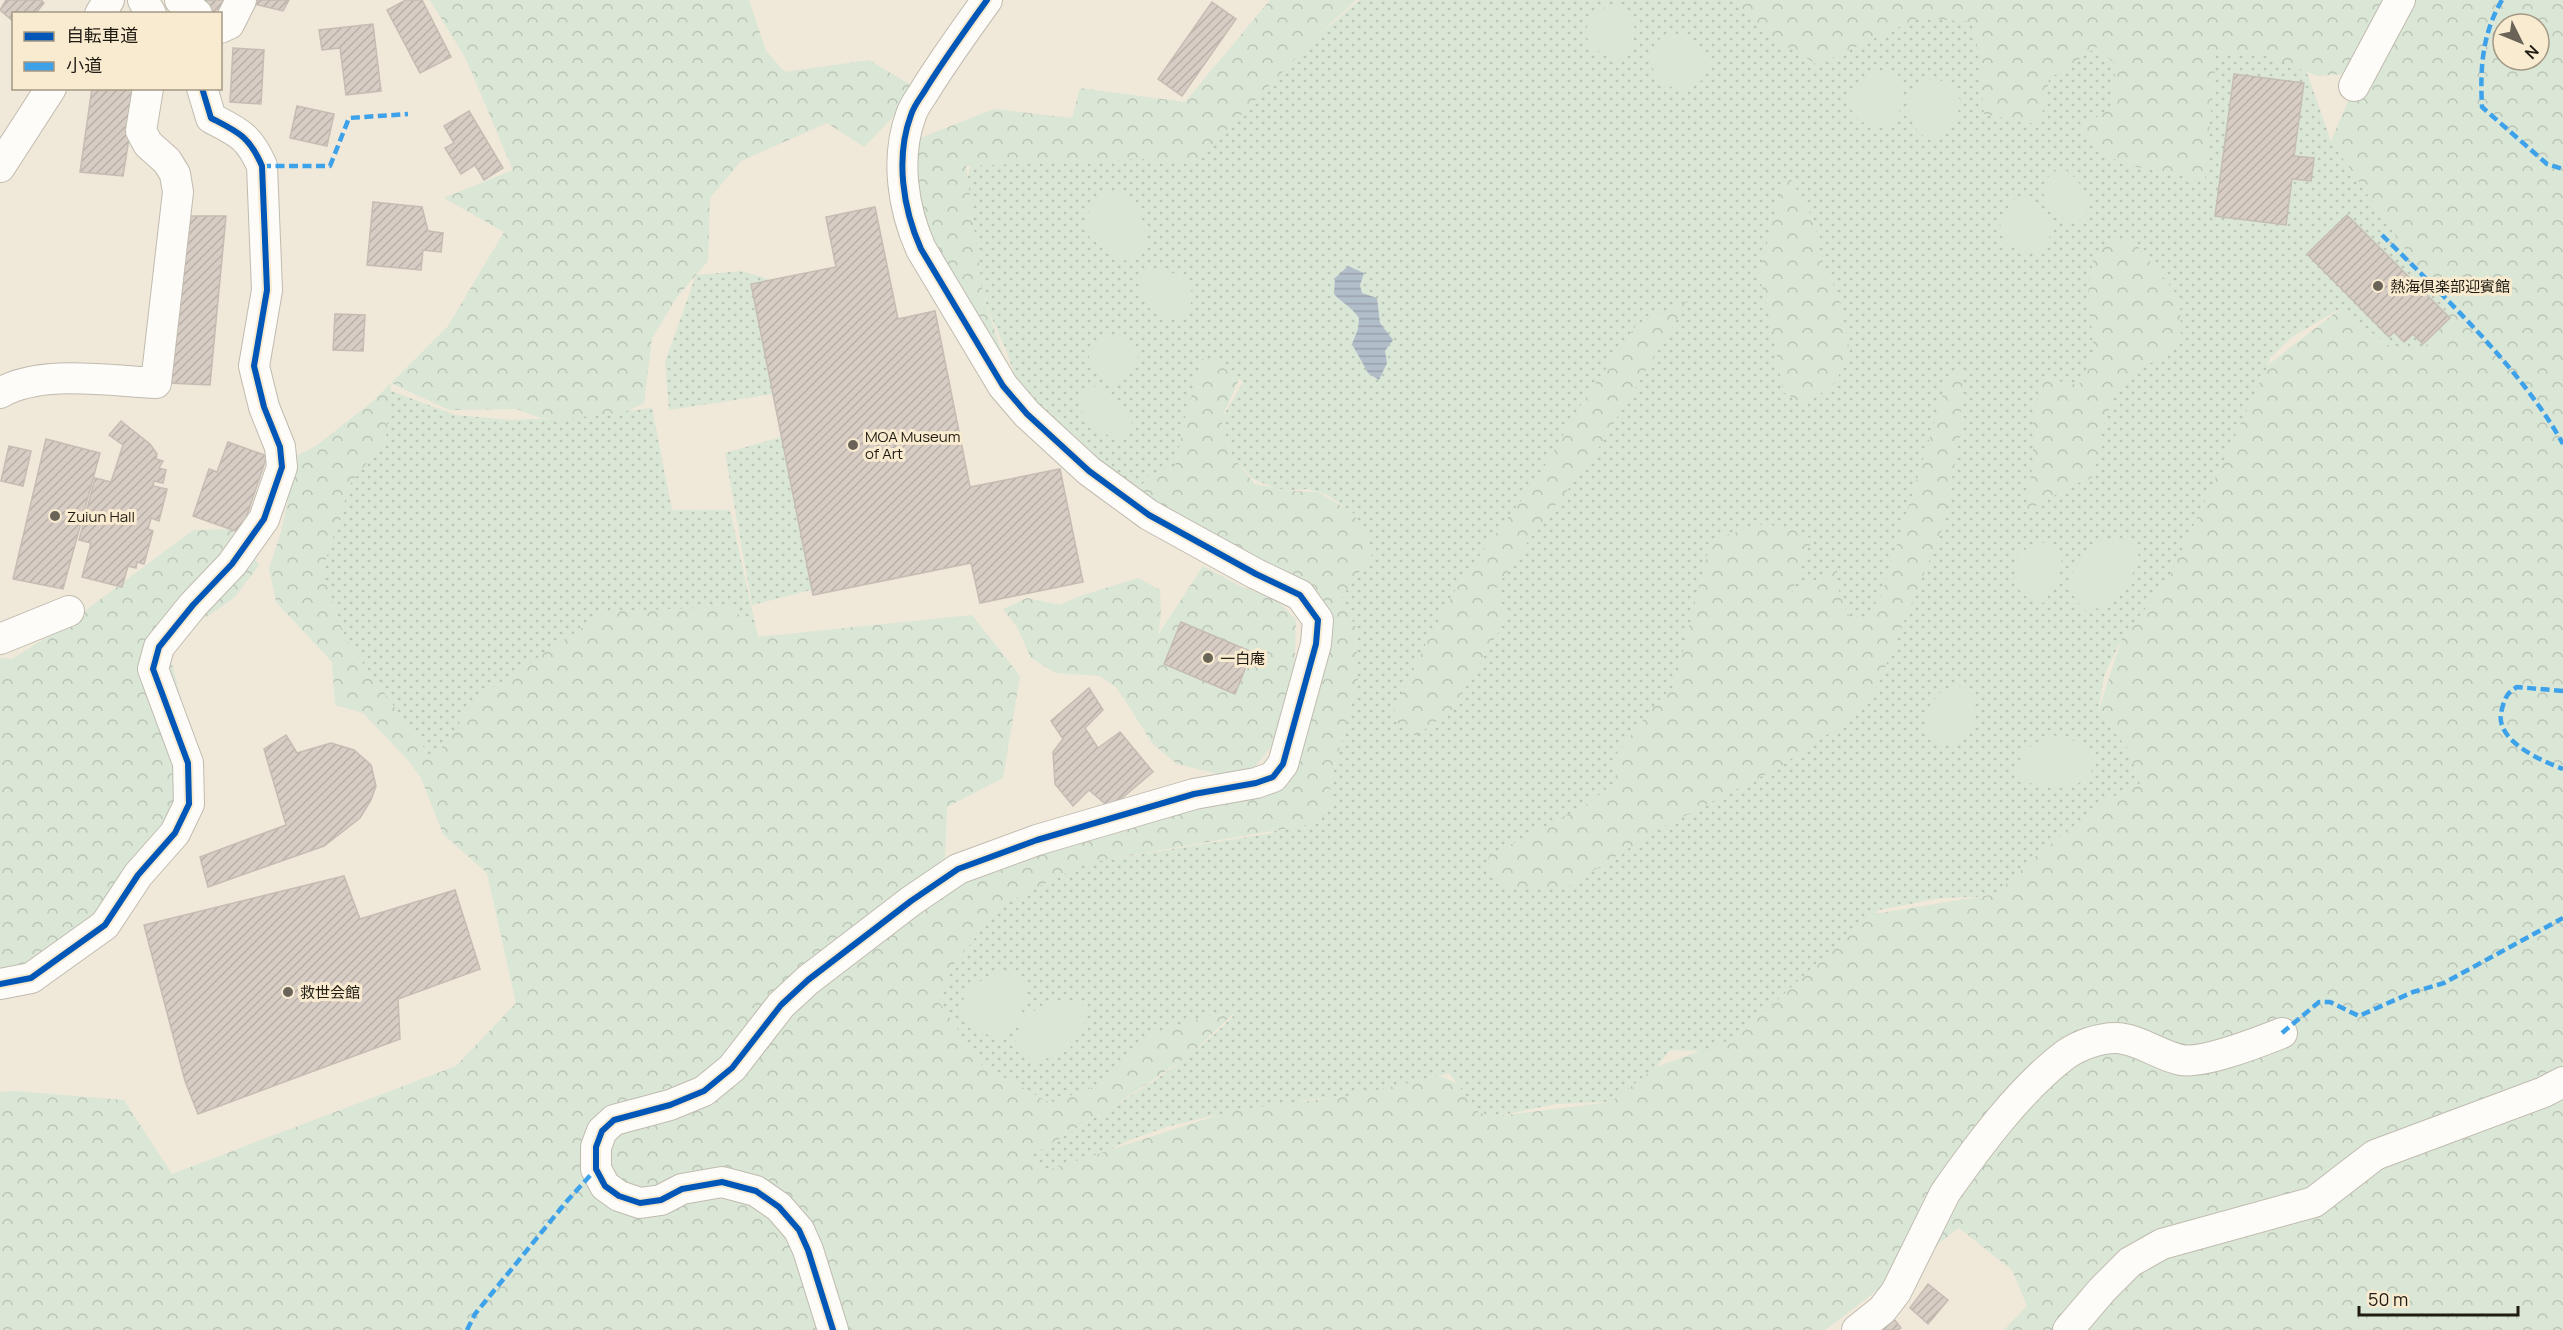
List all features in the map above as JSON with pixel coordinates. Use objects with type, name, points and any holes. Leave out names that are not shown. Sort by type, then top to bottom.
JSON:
[{"type":"street","points":[[180,0],[195,12]]},
{"type":"street","points":[[222,27],[229,24],[241,0]]},
{"type":"street","points":[[833,1330],[808,1250],[799,1230],[779,1207],[756,1191],[722,1182],[682,1189],[661,1200],[640,1203],[619,1196],[605,1186],[596,1169],[596,1147],[602,1131],[614,1120],[670,1105],[704,1091],[732,1068],[781,1005],[808,980],[911,901],[958,869],[1060,833],[1194,794],[1256,783],[1273,777],[1283,764],[1316,644],[1318,620],[1300,594],[1256,574],[1149,516],[1089,471],[1027,414],[1003,386],[921,249],[911,226],[905,199],[902,151],[911,114],[945,58],[987,0]]},
{"type":"street","points":[[2354,86],[2400,0]]},
{"type":"street","points":[[0,167],[50,90]]},
{"type":"street","points":[[0,393],[10,387],[46,378],[156,383],[178,192],[176,174],[166,161],[147,144],[141,131],[148,90]]},
{"type":"street","points":[[0,984],[31,978],[105,926],[138,875],[175,833],[189,804],[188,763],[153,669],[159,647],[193,605],[232,564],[264,519],[282,467],[280,447],[264,407],[254,366],[267,290],[262,166],[255,149],[243,135],[211,118],[203,90]]},
{"type":"street","points":[[0,639],[69,611]]},
{"type":"street","points":[[1857,1330],[1882,1310],[1896,1292],[1946,1193],[1956,1178],[2005,1116],[2066,1055],[2099,1040],[2119,1038],[2181,1060],[2192,1060],[2249,1046],[2282,1033]]},
{"type":"street","points":[[2068,1330],[2102,1290],[2130,1262],[2162,1244],[2314,1202],[2375,1155],[2544,1092],[2563,1082]]},
{"type":"green space","points":[[430,0],[749,0],[766,51],[785,72],[869,60],[919,90],[864,147],[827,123],[741,161],[710,198],[708,261],[677,297],[652,338],[644,403],[625,412],[573,418],[540,418],[517,409],[449,410],[391,383],[448,326],[504,232],[444,198],[513,170],[466,59]]},
{"type":"green space","points":[[1270,0],[1356,0],[1316,37],[1195,163],[1145,159],[966,166],[983,295],[1011,379],[921,249],[913,141],[994,109],[1072,118],[1080,88],[1185,102]]},
{"type":"green space","points":[[1360,0],[2268,0],[2288,19],[2331,141],[2448,312],[2425,347],[2391,347],[2339,309],[2292,337],[2270,358],[2232,470],[2205,523],[2141,622],[2122,638],[2104,676],[2098,712],[2129,750],[2140,784],[2109,799],[2096,821],[2003,892],[1977,897],[1940,898],[1879,910],[1830,962],[1738,1037],[1706,1051],[1670,1050],[1627,1101],[1556,1104],[1498,1116],[1479,1113],[1449,1073],[1371,1094],[1304,1100],[1258,1113],[1211,1116],[1166,1127],[1127,1141],[1106,1152],[1048,1170],[1032,1155],[1164,1074],[1189,1056],[1234,1015],[1208,1016],[1105,1083],[1050,1103],[977,1070],[939,1002],[953,965],[1002,905],[1086,863],[1272,833],[1329,789],[1358,679],[1356,628],[1341,598],[1374,551],[1353,513],[1326,494],[1307,489],[1283,491],[1253,479],[1232,456],[1221,420],[1243,382],[1219,363],[1202,359],[1184,422],[1175,467],[1149,476],[1132,498],[1027,414],[1007,352],[992,319],[958,227],[971,162],[1188,158],[1316,37]]},
{"type":"green space","points":[[1731,0],[2563,0],[2563,1330],[2004,1330],[2027,1306],[2012,1270],[1959,1228],[1825,1330],[0,1330],[0,1092],[14,1091],[124,1100],[172,1174],[456,1066],[516,1003],[487,873],[443,834],[421,778],[407,759],[363,713],[335,705],[332,662],[276,602],[269,568],[281,532],[298,455],[316,446],[372,402],[391,383],[386,439],[350,484],[322,571],[346,640],[433,760],[477,698],[607,611],[732,607],[758,637],[972,615],[1020,676],[1003,778],[947,807],[945,857],[879,930],[958,877],[1036,851],[1274,788],[1330,631],[1132,498],[1149,476],[1175,467],[1184,422],[1202,359],[1219,363],[1239,379],[1221,420],[1232,456],[1255,484],[1291,491],[1318,492],[1353,513],[1374,551],[1341,598],[1356,628],[1358,679],[1329,788],[1335,799],[1319,823],[1086,863],[1002,905],[955,962],[939,1002],[982,1065],[1050,1103],[1105,1083],[1153,1034],[1208,1016],[1232,1015],[1190,1055],[1117,1104],[1032,1155],[1048,1170],[1234,1110],[1354,1095],[1440,1076],[1456,1083],[1479,1113],[1498,1116],[1611,1102],[1656,1067],[1738,1037],[1868,915],[1996,894],[2039,853],[2109,799],[2140,784],[2129,750],[2098,712],[2122,638],[2168,580],[2268,365],[2340,309],[2391,347],[2425,347],[2448,312],[2331,141],[2383,19],[2346,74],[2317,76],[2268,56],[2216,55],[2205,181],[2132,166],[2103,155],[2080,128],[2112,107],[2116,65],[2097,47],[2049,79],[2040,125],[1984,114],[1977,44],[1971,22],[1919,18],[1817,65],[1795,50],[1772,42],[1737,2]]},
{"type":"green space","points":[[1613,4],[1629,10],[1635,31],[1630,49],[1620,61],[1596,50],[1586,35],[1587,27],[1592,19],[1600,11]]},
{"type":"green space","points":[[1669,32],[1686,36],[1710,60],[1704,77],[1691,87],[1684,89],[1667,85],[1657,76],[1648,57],[1656,42]]},
{"type":"green space","points":[[1890,71],[1901,77],[1901,105],[1898,118],[1890,129],[1864,123],[1853,115],[1849,99],[1865,79],[1876,73]]},
{"type":"green space","points":[[1938,79],[1949,85],[1961,101],[1957,115],[1947,130],[1929,139],[1915,128],[1909,100],[1922,81]]},
{"type":"green space","points":[[2063,168],[2084,190],[2089,206],[2080,220],[2068,225],[2058,211],[2047,203],[2041,188],[2051,173]]},
{"type":"green space","points":[[1788,174],[1814,221],[1822,260],[1839,297],[1850,352],[1835,383],[1805,405],[1783,392],[1771,321],[1759,276],[1775,211]]},
{"type":"green space","points":[[1102,192],[1119,193],[1139,203],[1146,238],[1140,259],[1120,261],[1089,237],[1085,218]]},
{"type":"green space","points":[[2025,199],[2041,209],[2050,221],[2050,235],[2040,251],[2027,251],[2004,243],[2000,223],[2012,200]]},
{"type":"green space","points":[[2111,238],[2133,241],[2180,298],[2181,338],[2119,386],[2105,419],[2092,478],[2075,484],[2025,512],[2033,462],[2033,415],[2043,378],[2079,385],[2094,352],[2088,294],[2093,259]]},
{"type":"green space","points":[[1158,268],[1178,276],[1190,286],[1192,300],[1183,320],[1165,319],[1157,315],[1144,299],[1141,286],[1143,273]]},
{"type":"green space","points":[[741,271],[768,279],[773,394],[669,410],[665,362],[696,275]]},
{"type":"green space","points":[[1688,301],[1590,462],[1538,527],[1495,590],[1508,616],[1453,709],[1416,736],[1391,718],[1424,647],[1459,583],[1537,479],[1582,403],[1637,324]]},
{"type":"green space","points":[[1109,335],[1127,336],[1138,356],[1135,368],[1121,384],[1101,377],[1087,362],[1094,344]]},
{"type":"green space","points":[[1963,370],[1960,436],[1942,530],[1877,687],[1849,720],[1776,769],[1661,828],[1569,886],[1512,889],[1486,874],[1489,856],[1589,803],[1616,781],[1615,756],[1658,701],[1674,686],[1707,555],[1720,537],[1763,524],[1791,528],[1812,539],[1791,594],[1837,568],[1837,586],[1849,616],[1865,617],[1881,596],[1946,385]]},
{"type":"green space","points":[[1095,386],[1113,396],[1126,410],[1132,423],[1123,437],[1113,437],[1102,433],[1086,419],[1081,401],[1085,393]]},
{"type":"green space","points":[[386,389],[455,415],[511,420],[563,418],[652,408],[672,510],[730,510],[758,637],[431,764],[401,715],[360,680],[322,571],[350,484],[386,439]]},
{"type":"green space","points":[[782,437],[819,588],[752,605],[725,453]]},
{"type":"green space","points":[[231,529],[259,565],[234,598],[187,630],[169,651],[193,748],[189,804],[103,923],[0,983],[0,658],[12,659],[66,625],[193,530]]},
{"type":"green space","points":[[2125,538],[2137,548],[2140,563],[2112,601],[2096,609],[2084,610],[2075,599],[2069,579],[2075,568],[2085,553],[2096,544]]},
{"type":"green space","points":[[2038,542],[2055,544],[2062,554],[2060,574],[2044,603],[2026,596],[2012,581],[2016,575],[2018,554]]},
{"type":"green space","points":[[1203,566],[1238,585],[1278,601],[1296,620],[1292,695],[1281,731],[1254,768],[1219,774],[1177,764],[1152,743],[1117,688],[1100,676],[1056,673],[1031,658],[1017,627],[1003,609],[1027,598],[1060,605],[1080,596],[1138,578],[1160,590],[1161,616],[1158,635]]},
{"type":"green space","points":[[1956,684],[1973,695],[1975,723],[1967,736],[1961,740],[1947,744],[1932,742],[1927,723],[1929,707],[1939,694]]},
{"type":"green space","points":[[2049,734],[2075,741],[2093,758],[2092,770],[2086,779],[2060,788],[2041,787],[2025,780],[2016,769],[2024,751]]},
{"type":"green space","points":[[1012,970],[1028,981],[1024,1007],[1013,1025],[1001,1039],[967,1024],[958,1014],[971,988],[984,979]]},
{"type":"green space","points":[[1048,1001],[1082,1003],[1087,1018],[1069,1050],[1037,1062],[1024,1056],[1015,1045],[1022,1020]]},
{"type":"shaded area","points":[[1348,266],[1364,273],[1360,285],[1362,293],[1377,298],[1380,323],[1393,340],[1385,351],[1387,363],[1379,380],[1368,373],[1352,344],[1358,329],[1359,318],[1334,294],[1335,278]]},
{"type":"building","points":[[6,0],[41,0],[44,3],[37,12],[12,12],[12,20],[0,10]]},
{"type":"building","points":[[194,0],[229,0],[223,12],[216,9],[214,12],[210,12]]},
{"type":"building","points":[[251,0],[289,0],[283,11],[250,3]]},
{"type":"building","points":[[406,0],[422,0],[451,57],[420,73],[387,10]]},
{"type":"building","points":[[1212,2],[1236,19],[1182,96],[1158,79]]},
{"type":"building","points":[[373,24],[381,91],[346,95],[340,48],[322,50],[319,30]]},
{"type":"building","points":[[233,48],[264,50],[261,104],[230,102]]},
{"type":"building","points":[[2234,74],[2304,83],[2294,156],[2314,158],[2311,181],[2292,179],[2286,225],[2215,216]]},
{"type":"building","points":[[92,90],[137,90],[123,176],[80,172]]},
{"type":"building","points":[[297,106],[334,114],[327,146],[290,138]]},
{"type":"building","points":[[469,111],[503,168],[484,180],[475,165],[461,174],[445,148],[454,143],[444,126]]},
{"type":"building","points":[[373,202],[422,207],[428,231],[443,233],[441,252],[423,250],[421,270],[367,265]]},
{"type":"building","points":[[875,207],[898,319],[935,311],[970,487],[1060,469],[1083,582],[980,603],[971,563],[813,595],[751,284],[836,267],[826,217]]},
{"type":"building","name":"熱海倶楽部迎賓館","points":[[2347,215],[2450,318],[2423,344],[2413,334],[2404,342],[2394,332],[2389,337],[2307,254]]},
{"type":"building","points":[[187,216],[226,216],[210,385],[169,383]]},
{"type":"building","points":[[335,314],[365,315],[363,351],[333,350]]},
{"type":"building","points":[[121,421],[150,444],[157,454],[156,459],[163,461],[159,468],[166,470],[163,483],[154,481],[153,486],[167,489],[159,521],[151,518],[148,529],[153,531],[144,564],[137,562],[136,568],[128,566],[122,587],[82,577],[91,543],[79,540],[95,478],[111,482],[123,445],[109,435]]},
{"type":"building","name":"Zuiun Hall","points":[[46,439],[100,453],[63,589],[13,579]]},
{"type":"building","points":[[228,442],[267,456],[241,533],[193,516],[209,469],[217,472]]},
{"type":"building","points":[[9,446],[31,451],[23,486],[1,481]]},
{"type":"building","name":"一白庵","points":[[1181,622],[1252,652],[1235,694],[1164,664]]},
{"type":"building","points":[[1089,688],[1103,710],[1085,728],[1098,748],[1120,732],[1153,772],[1110,808],[1089,790],[1073,806],[1055,784],[1053,752],[1063,739],[1051,721]]},
{"type":"building","points":[[286,735],[297,753],[331,743],[354,750],[371,765],[376,786],[371,800],[360,818],[324,846],[208,887],[200,857],[286,825],[264,749]]},
{"type":"building","name":"救世会館","points":[[344,876],[360,919],[455,890],[480,969],[398,999],[400,1039],[198,1114],[185,1081],[144,925]]},
{"type":"building","points":[[1928,1284],[1948,1300],[1928,1324],[1910,1308]]},
{"type":"building","points":[[1890,1314],[1901,1328],[1870,1330]]},
{"type":"marked path","points":[[2502,0],[2486,39],[2481,79],[2482,107],[2547,164],[2563,169]]},
{"type":"marked path","points":[[262,166],[330,166],[349,118],[408,114]]},
{"type":"marked path","points":[[2382,235],[2480,334],[2526,388],[2563,444]]},
{"type":"marked path","points":[[2563,691],[2517,687],[2505,698],[2501,720],[2504,730],[2520,747],[2563,769]]},
{"type":"marked path","points":[[2282,1033],[2319,1002],[2330,1002],[2359,1016],[2413,992],[2444,983],[2563,918]]},
{"type":"marked path","points":[[467,1330],[475,1314],[596,1169]]},
{"type":"cycle path","points":[[833,1330],[808,1250],[799,1230],[779,1207],[756,1191],[722,1182],[682,1189],[661,1200],[640,1203],[619,1196],[605,1186],[596,1169],[596,1147],[602,1131],[614,1120],[670,1105],[704,1091],[732,1068],[781,1005],[808,980],[911,901],[958,869],[1037,840],[1194,794],[1256,783],[1273,777],[1283,764],[1316,644],[1318,620],[1300,595],[1256,574],[1149,515],[1089,471],[1027,414],[1003,386],[921,249],[910,217],[903,183],[903,148],[906,131],[916,104],[987,0]]},
{"type":"cycle path","points":[[0,984],[31,978],[105,925],[138,875],[175,833],[189,804],[188,763],[153,669],[159,647],[193,605],[232,564],[264,519],[282,467],[280,447],[264,407],[254,366],[267,290],[262,166],[242,136],[211,118],[203,90]]},
{"type":"place","name":"熱海倶楽部迎賓館","points":[[2378,286]]},
{"type":"place","name":"MOA Museum of Art","points":[[853,445]]},
{"type":"place","name":"Zuiun Hall","points":[[55,516]]},
{"type":"place","name":"一白庵","points":[[1208,658]]},
{"type":"place","name":"救世会館","points":[[288,992]]}]
